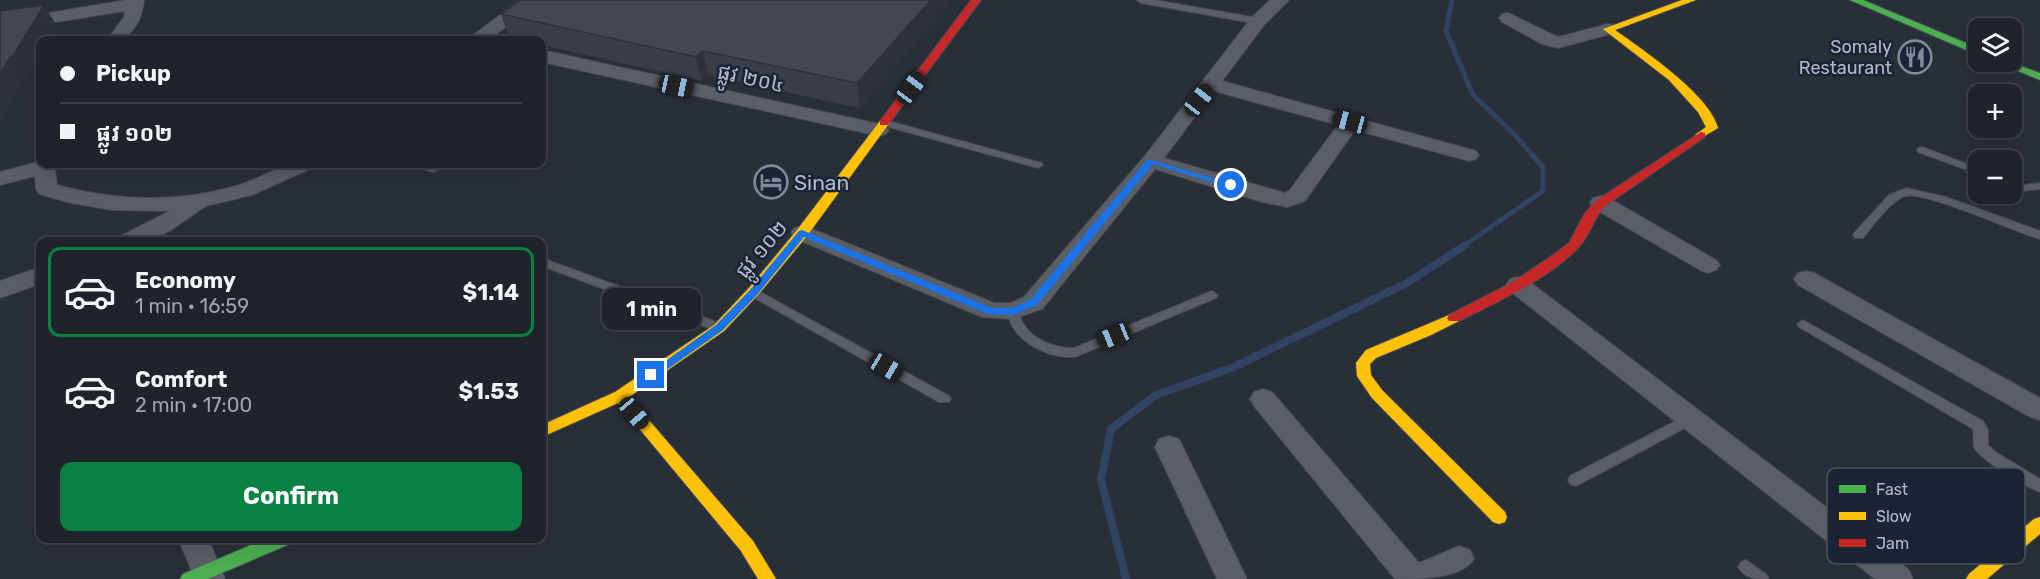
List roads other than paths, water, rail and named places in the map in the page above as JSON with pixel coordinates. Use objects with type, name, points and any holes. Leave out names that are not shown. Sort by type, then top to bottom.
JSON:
[{"type":"street","points":[[483,36],[531,0]]},
{"type":"street","name":"ផ្លូវ ១០២","points":[[546,429],[620,396],[719,328],[753,292],[802,233],[976,0]]},
{"type":"street","points":[[802,233],[991,311],[1013,311],[1033,303],[1151,161],[1258,21],[1280,0]]},
{"type":"street","points":[[1508,18],[1558,43],[1608,29],[1691,0]]},
{"type":"street","points":[[1855,0],[1968,48]]},
{"type":"street","points":[[0,26],[135,2],[133,18],[119,36]]},
{"type":"street","points":[[1499,517],[1377,394],[1364,376],[1363,363],[1371,354],[1426,332],[1518,285],[1574,245],[1591,213],[1601,203],[1712,128],[1712,121],[1680,89],[1673,78],[1608,29]]},
{"type":"street","name":"ផ្លូវ ២០៤","points":[[546,57],[882,127]]},
{"type":"street","points":[[2022,70],[2040,77]]},
{"type":"street","points":[[1211,84],[1469,155]]},
{"type":"street","points":[[1151,161],[1270,198],[1287,200],[1297,196],[1350,122]]},
{"type":"street","points":[[0,178],[36,167]]},
{"type":"street","points":[[44,168],[47,189],[78,200],[148,205],[201,201],[262,186],[297,168]]},
{"type":"street","points":[[138,237],[163,225],[201,201]]},
{"type":"street","points":[[1601,203],[1708,265]]},
{"type":"street","points":[[0,290],[36,276]]},
{"type":"street","points":[[1806,279],[2040,410]]},
{"type":"street","points":[[1518,285],[1827,524]]},
{"type":"street","points":[[620,396],[747,546],[767,579]]},
{"type":"street","points":[[1263,399],[1414,579]]},
{"type":"street","points":[[1170,447],[1232,579]]},
{"type":"street","points":[[2025,537],[2040,524]]},
{"type":"street","points":[[194,543],[202,576],[275,543]]},
{"type":"street","points":[[1422,579],[1425,574],[1459,559]]},
{"type":"street","points":[[1879,564],[1898,579]]},
{"type":"street","points":[[1975,579],[1993,564]]},
{"type":"lane","points":[[1141,0],[1258,21]]},
{"type":"lane","points":[[882,127],[1038,165]]},
{"type":"lane","points":[[1922,150],[1968,167]]},
{"type":"lane","points":[[430,168],[434,169]]},
{"type":"lane","points":[[2022,188],[2040,186]]},
{"type":"lane","points":[[1859,235],[1893,197],[1906,191],[1942,199],[2040,235]]},
{"type":"lane","points":[[546,263],[719,328]]},
{"type":"lane","points":[[753,292],[944,399]]},
{"type":"lane","points":[[1013,311],[1018,326],[1035,341],[1064,354],[1075,352],[1212,295]]},
{"type":"lane","points":[[1803,324],[1978,424],[1981,430],[1981,447],[2010,468]]},
{"type":"lane","points":[[1575,480],[1691,418]]},
{"type":"lane","points":[[2025,477],[2040,486]]},
{"type":"lane","points":[[1746,567],[1761,579]]},
{"type":"waterway","points":[[1452,0],[1446,31],[1473,95],[1516,136],[1543,167],[1543,191],[1462,247]]},
{"type":"waterway","points":[[1126,579],[1101,480],[1111,429],[1156,395],[1234,367],[1407,283],[1464,246]]},
{"type":"place","name":"Somaly Restaurant","points":[[1915,57]]},
{"type":"place","name":"Sinan","points":[[771,182]]}]
